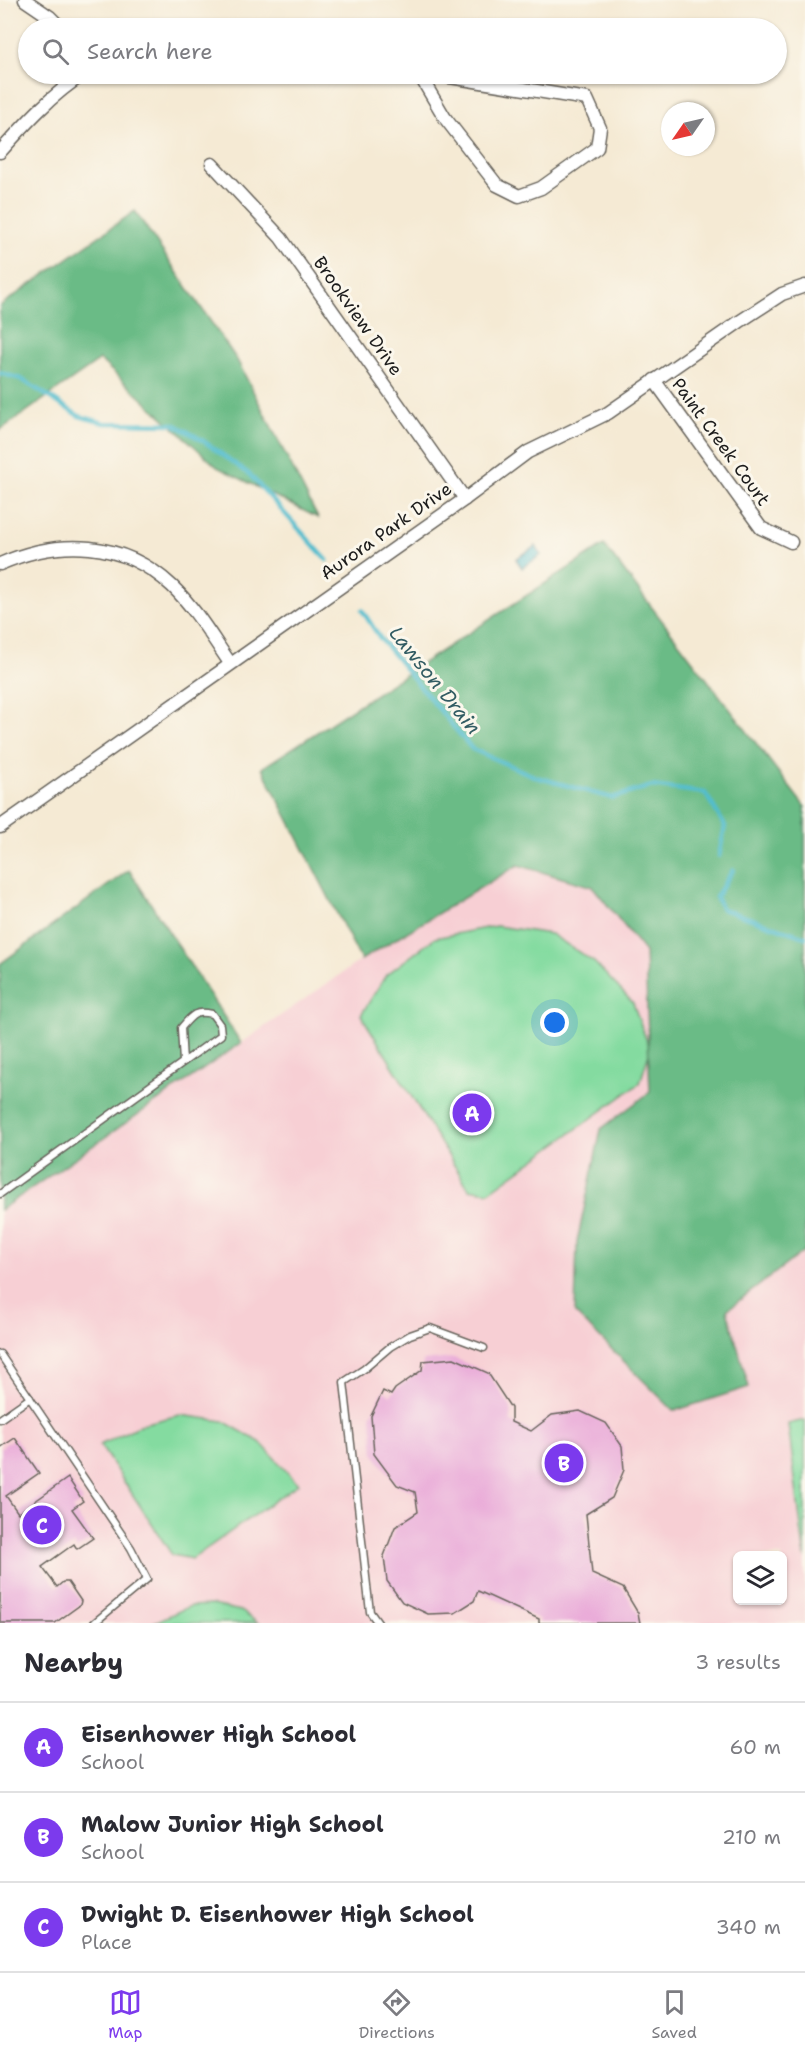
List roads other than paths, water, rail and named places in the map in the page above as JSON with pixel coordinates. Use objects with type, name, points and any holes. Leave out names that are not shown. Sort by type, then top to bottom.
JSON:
[{"type":"street","points":[[29,1],[51,18]]},
{"type":"street","points":[[0,152],[67,84]]},
{"type":"street","points":[[425,84],[445,118],[497,185],[519,196],[541,188],[597,148],[600,128],[587,99],[493,84]]},
{"type":"street","name":"Brookview Drive","points":[[212,164],[281,238],[465,499]]},
{"type":"street","name":"Aurora Park Drive","points":[[0,827],[465,499],[528,452],[608,412],[782,294],[805,286]]},
{"type":"street","name":"Paint Creek Court","points":[[654,380],[762,528],[791,542]]},
{"type":"street","points":[[0,564],[23,554],[58,548],[92,547],[120,553],[143,564],[172,586],[201,620],[230,663]]},
{"type":"lane","points":[[0,1194],[221,1035],[220,1025],[212,1014],[201,1011],[190,1017],[181,1028],[183,1062]]},
{"type":"lane","points":[[378,1623],[370,1612],[344,1382],[390,1347],[410,1335],[430,1328],[484,1348]]},
{"type":"lane","points":[[0,1354],[131,1548],[147,1579],[94,1623]]},
{"type":"lane","points":[[0,1419],[30,1398]]},
{"type":"water","points":[[536,546],[541,555],[522,568],[516,559]]},
{"type":"waterway","name":"Lawson Drain","points":[[0,373],[21,379],[79,416],[104,423],[174,424],[202,440],[249,474],[327,560]]},
{"type":"waterway","name":"Lawson Drain","points":[[362,610],[380,638],[472,749],[536,777],[612,798],[652,786],[705,793],[725,826],[719,856]]},
{"type":"waterway","name":"Lawson Drain","points":[[733,870],[716,897],[722,909],[805,937]]},
{"type":"place","name":"Eisenhower High School","points":[[472,1113]]},
{"type":"place","name":"Malow Junior High School","points":[[564,1463]]},
{"type":"place","name":"Dwight D. Eisenhower High School","points":[[42,1525]]}]
